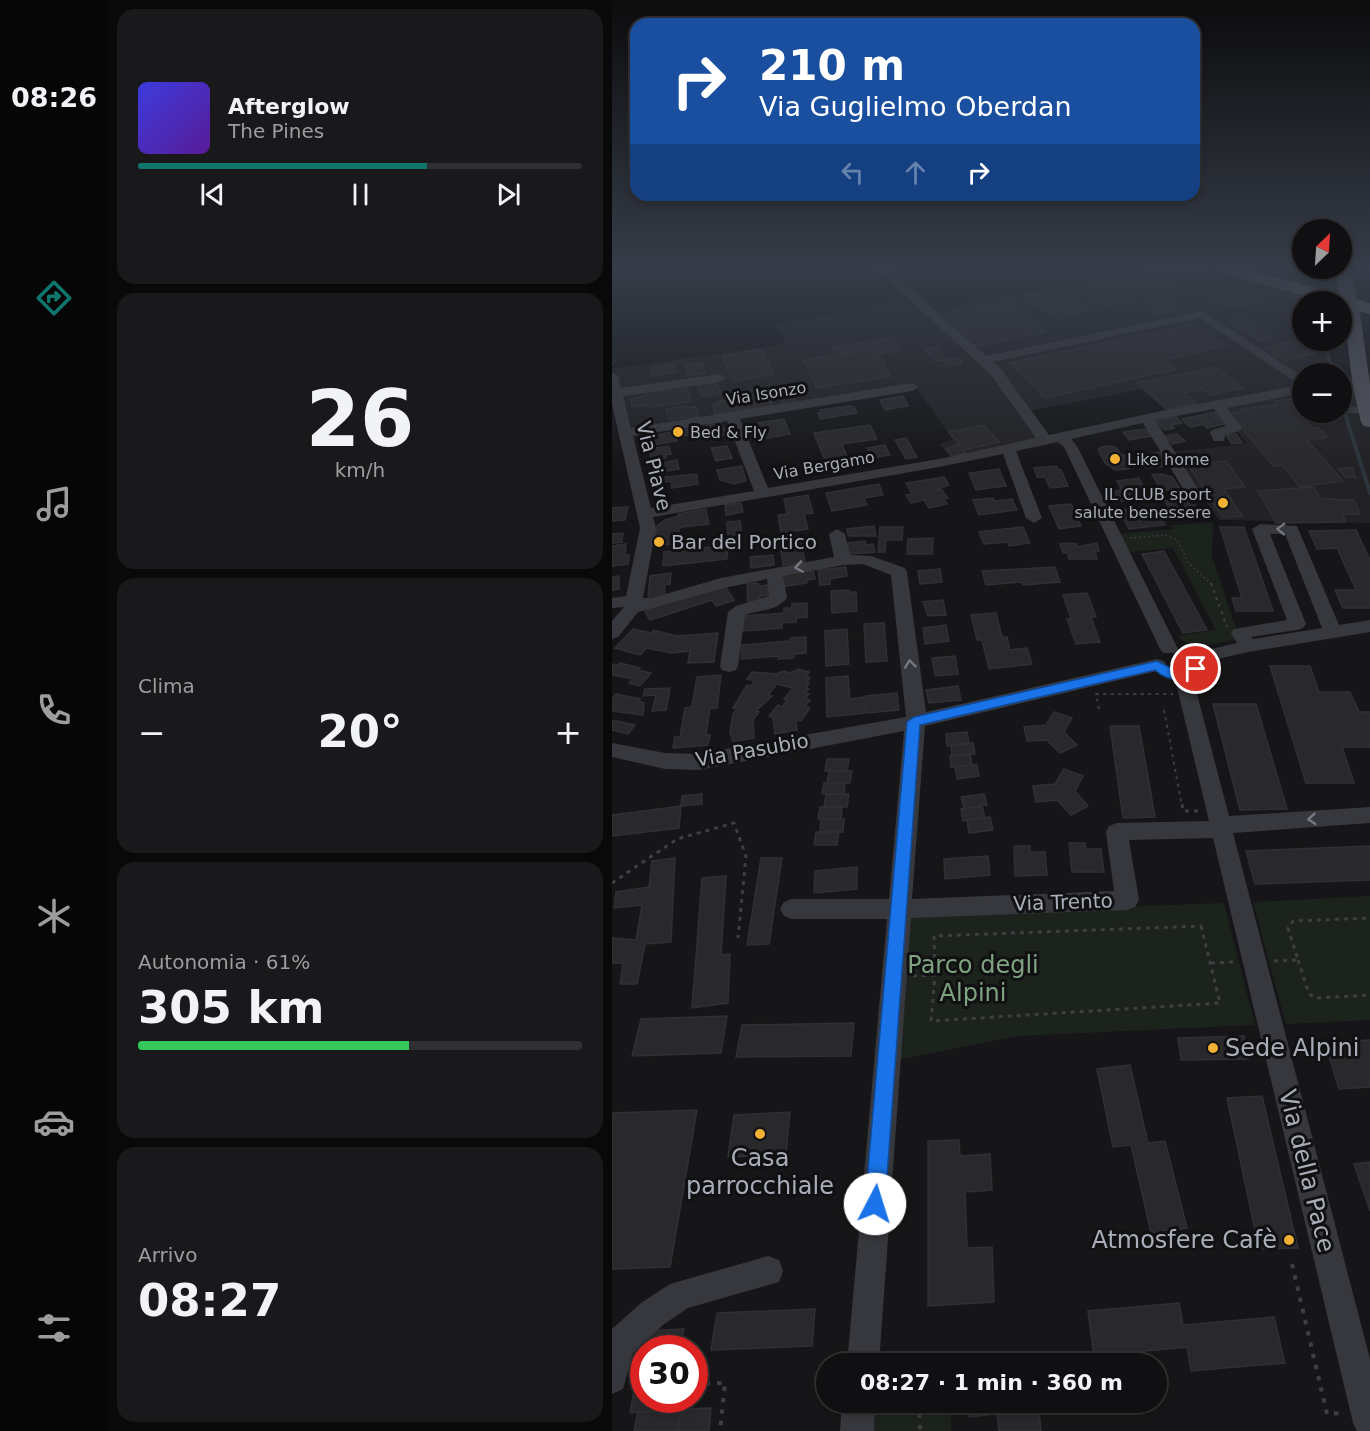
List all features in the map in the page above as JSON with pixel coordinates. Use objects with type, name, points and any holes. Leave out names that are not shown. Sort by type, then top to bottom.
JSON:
[{"type":"main road","points":[[1354,412],[1361,382],[1355,335]]},
{"type":"street","points":[[953,335],[996,372],[1045,440]]},
{"type":"street","points":[[982,362],[1107,335]]},
{"type":"street","points":[[1233,335],[1292,375]]},
{"type":"street","name":"Via Piave","points":[[612,376],[625,433],[624,454],[648,528],[633,604],[612,633]]},
{"type":"street","points":[[617,400],[720,378]]},
{"type":"street","points":[[1352,382],[1361,382]]},
{"type":"street","name":"Via Isonzo","points":[[625,433],[912,387]]},
{"type":"street","name":"Via Bergamo","points":[[645,514],[930,464],[1147,418],[1292,391]]},
{"type":"street","name":"Via Bergamo","points":[[1217,404],[1272,402]]},
{"type":"street","points":[[1217,404],[1235,429],[1217,433],[1219,438]]},
{"type":"street","points":[[732,417],[763,494]]},
{"type":"street","points":[[1147,418],[1192,492]]},
{"type":"street","points":[[1061,436],[1070,446],[1169,649]]},
{"type":"street","points":[[1008,448],[1034,518]]},
{"type":"street","points":[[1297,624],[1260,529],[1291,529],[1330,626]]},
{"type":"street","points":[[837,534],[843,560]]},
{"type":"street","points":[[612,603],[655,603],[722,583],[843,560],[865,559],[898,572],[916,711],[864,1353]]},
{"type":"street","points":[[1272,560],[1304,559]]},
{"type":"street","points":[[729,666],[736,612],[744,608],[772,603],[778,598],[774,572]]},
{"type":"street","points":[[1241,648],[1240,633],[1297,624],[1370,626]]},
{"type":"street","points":[[1189,676],[1185,650],[1169,649],[1157,656],[1157,665],[1169,674],[1189,676],[1241,648],[1330,626]]},
{"type":"street","name":"Via Pasubio","points":[[612,750],[665,761],[698,762],[914,722],[1157,665]]},
{"type":"street","name":"Via della Pace","points":[[1189,676],[1214,822],[1254,961],[1359,1418]]},
{"type":"street","points":[[1214,822],[1370,815]]},
{"type":"street","name":"Via Trento","points":[[792,909],[899,909],[1127,900],[1117,832],[1214,822]]},
{"type":"street","points":[[612,1378],[616,1345],[652,1314],[681,1295],[768,1271]]},
{"type":"street","points":[[857,1431],[859,1413]]},
{"type":"path","points":[[612,347],[616,362],[612,363]]},
{"type":"path","points":[[1115,538],[1165,536],[1177,540],[1188,562],[1211,583],[1241,648]]},
{"type":"path","points":[[1099,709],[1096,694],[1189,676]]},
{"type":"path","points":[[1164,710],[1183,811],[1214,822]]},
{"type":"path","points":[[612,883],[677,839],[734,823],[746,856],[738,938]]},
{"type":"path","points":[[1370,918],[1293,921],[1288,928],[1309,994],[1316,998],[1370,996]]},
{"type":"path","points":[[1201,926],[1211,963],[1220,1003],[931,1021],[935,975],[934,936],[1201,926]]},
{"type":"path","points":[[1211,963],[1298,960]]},
{"type":"path","points":[[1292,1264],[1327,1414],[1359,1418]]},
{"type":"path","points":[[708,1384],[725,1383],[720,1431]]},
{"type":"path","points":[[919,1413],[920,1431]]},
{"type":"shaded area","points":[[781,335],[1292,335],[1292,351],[1325,351],[1328,363],[1292,363],[1292,423],[1352,423],[1352,377],[1370,373],[1370,523],[1219,520],[1171,452],[1247,444],[1217,404],[1171,414],[1143,389],[1028,411],[1049,440],[953,459],[939,444],[953,440],[914,384],[632,428],[612,369],[786,344]]},
{"type":"green space","points":[[1213,523],[1212,556],[1239,639],[1207,645],[1191,644],[1178,636],[1216,630],[1173,548],[1129,552],[1120,534],[1174,529],[1171,525]]},
{"type":"green space","points":[[1370,896],[1370,1020],[1286,1024],[1253,902]]},
{"type":"green space","name":"Parco degli Alpini","points":[[1224,903],[1255,1025],[1018,1036],[897,1060],[907,915]]},
{"type":"green space","points":[[873,1413],[951,1413],[951,1431],[872,1431]]},
{"type":"building","points":[[959,335],[1032,335],[972,347]]},
{"type":"building","points":[[1144,335],[1210,335],[1226,346],[1163,360],[1175,369],[1045,398],[1009,363]]},
{"type":"building","points":[[1250,335],[1267,335],[1272,338],[1260,341]]},
{"type":"building","points":[[891,338],[899,351],[878,354],[875,349],[836,355],[832,347]]},
{"type":"building","points":[[1292,341],[1292,351],[1316,353],[1285,361],[1265,348]]},
{"type":"building","points":[[935,347],[946,360],[959,358],[962,363],[948,366],[944,360],[935,361],[925,349]]},
{"type":"building","points":[[761,349],[774,374],[734,381],[722,356]]},
{"type":"building","points":[[875,349],[891,376],[817,388],[804,360]]},
{"type":"building","points":[[702,363],[705,373],[688,376],[685,365]]},
{"type":"building","points":[[673,364],[676,372],[652,376],[650,370],[654,370],[653,367]]},
{"type":"building","points":[[1216,367],[1243,388],[1211,395],[1203,389],[1185,393],[1196,403],[1166,409],[1137,383]]},
{"type":"building","points":[[715,381],[721,393],[702,397],[697,384]]},
{"type":"building","points":[[686,385],[691,401],[648,408],[647,405],[632,407],[631,399],[646,396],[645,391]]},
{"type":"building","points":[[789,385],[795,402],[782,404],[776,387]]},
{"type":"building","points":[[768,394],[773,405],[715,414],[713,405],[717,402]]},
{"type":"building","points":[[903,396],[908,406],[885,410],[880,400]]},
{"type":"building","points":[[1292,399],[1290,403],[1292,423],[1308,423],[1312,428],[1318,427],[1327,437],[1307,440],[1343,481],[1300,487],[1282,465],[1273,466],[1230,413],[1242,412],[1240,409],[1277,405],[1274,401]]},
{"type":"building","points":[[685,406],[686,408],[696,407],[699,417],[669,419],[666,409]]},
{"type":"building","points":[[854,407],[857,413],[820,419],[818,413],[821,412],[820,410]]},
{"type":"building","points":[[1215,412],[1224,424],[1207,428],[1203,424],[1210,423],[1201,415]]},
{"type":"building","points":[[1201,415],[1210,423],[1190,427],[1182,419]]},
{"type":"building","points":[[1176,417],[1182,423],[1171,425],[1174,428],[1164,430],[1155,421]]},
{"type":"building","points":[[784,419],[790,434],[763,439],[757,423]]},
{"type":"building","points":[[721,421],[723,429],[727,428],[730,434],[715,437],[712,431],[709,432],[706,424]]},
{"type":"building","points":[[870,425],[877,439],[842,444],[849,462],[827,465],[814,433]]},
{"type":"building","points":[[984,425],[999,442],[964,450],[966,453],[952,456],[946,449],[959,444],[949,432]]},
{"type":"building","points":[[687,427],[689,435],[676,437],[677,441],[646,446],[644,437],[674,432],[673,429]]},
{"type":"building","points":[[1145,429],[1152,436],[1129,440],[1123,432]]},
{"type":"building","points":[[1177,434],[1185,441],[1172,444],[1165,436]]},
{"type":"building","points":[[1236,434],[1242,443],[1232,444],[1226,435]]},
{"type":"building","points":[[906,438],[917,457],[906,459],[895,440]]},
{"type":"building","points":[[885,445],[890,455],[872,458],[867,448]]},
{"type":"building","points":[[669,446],[671,454],[665,455],[666,458],[651,460],[649,449]]},
{"type":"building","points":[[727,446],[732,458],[716,461],[711,448]]},
{"type":"building","name":"Like home","points":[[1101,447],[1117,448],[1121,455],[1125,455],[1131,466],[1129,469],[1115,470],[1105,463],[1098,450]]},
{"type":"building","points":[[1161,452],[1170,466],[1146,468],[1137,455]]},
{"type":"building","points":[[677,460],[679,469],[658,473],[656,464]]},
{"type":"building","name":"IL CLUB sport salute benessere","points":[[1226,461],[1245,487],[1224,489],[1242,516],[1223,518],[1188,465]]},
{"type":"building","points":[[742,466],[746,481],[734,484],[720,480],[717,470]]},
{"type":"building","points":[[1057,466],[1068,486],[1050,488],[1045,477],[1037,477],[1034,468]]},
{"type":"building","points":[[1352,467],[1356,478],[1344,476],[1339,469]]},
{"type":"building","points":[[999,469],[1006,486],[976,490],[969,473]]},
{"type":"building","points":[[697,474],[698,484],[672,488],[671,481],[658,483],[657,478]]},
{"type":"building","points":[[1162,474],[1172,477],[1180,489],[1162,491],[1152,475]]},
{"type":"building","points":[[944,477],[949,485],[936,490],[942,490],[948,498],[944,499],[947,504],[929,508],[924,500],[911,503],[906,495],[912,494],[906,483]]},
{"type":"building","points":[[1139,478],[1146,491],[1135,492],[1139,499],[1114,502],[1109,492],[1122,490],[1117,481]]},
{"type":"building","points":[[879,484],[883,495],[864,498],[867,505],[832,511],[826,493]]},
{"type":"building","points":[[1313,487],[1321,499],[1354,500],[1360,514],[1342,514],[1346,522],[1276,523],[1258,491]]},
{"type":"building","points":[[808,495],[813,513],[804,514],[808,529],[781,533],[778,515],[787,514],[784,499]]},
{"type":"building","points":[[993,498],[994,501],[1012,499],[1017,510],[979,515],[973,500]]},
{"type":"building","points":[[1187,499],[1190,505],[1195,505],[1200,512],[1194,513],[1197,516],[1183,518],[1178,509],[1170,510],[1165,501]]},
{"type":"building","points":[[741,503],[743,512],[726,515],[725,505]]},
{"type":"building","points":[[1071,504],[1081,526],[1059,529],[1049,506]]},
{"type":"building","points":[[1154,506],[1165,525],[1129,529],[1119,510]]},
{"type":"building","points":[[628,507],[625,520],[612,521],[612,508]]},
{"type":"building","points":[[706,509],[709,524],[682,527],[679,529],[679,543],[655,546],[656,527],[665,520],[679,516],[678,514]]},
{"type":"building","points":[[740,521],[742,535],[728,536],[727,522]]},
{"type":"building","points":[[874,526],[876,536],[848,536],[847,529]]},
{"type":"building","points":[[880,527],[903,527],[902,540],[886,540],[885,552],[878,552]]},
{"type":"building","points":[[1023,527],[1030,543],[1009,546],[1008,542],[984,544],[979,532]]},
{"type":"building","points":[[1220,527],[1244,527],[1273,611],[1236,611],[1232,598],[1242,598]]},
{"type":"building","points":[[1356,530],[1370,560],[1370,608],[1343,608],[1335,590],[1356,590],[1337,548],[1317,549],[1309,531]]},
{"type":"building","points":[[623,533],[622,542],[612,543],[612,534]]},
{"type":"building","points":[[807,538],[809,546],[802,547],[805,562],[783,565],[780,542]]},
{"type":"building","points":[[933,538],[932,554],[907,554],[908,539]]},
{"type":"building","points":[[865,541],[866,545],[873,544],[875,552],[849,554],[848,543]]},
{"type":"building","points":[[1097,543],[1099,551],[1095,551],[1097,559],[1069,559],[1068,553],[1063,553],[1060,544],[1077,544],[1078,547]]},
{"type":"building","points":[[626,544],[625,555],[629,555],[628,564],[612,566],[612,546]]},
{"type":"building","points":[[728,545],[727,559],[663,566],[664,552]]},
{"type":"building","points":[[1164,551],[1207,630],[1183,633],[1142,554]]},
{"type":"building","points":[[773,555],[774,565],[751,568],[750,557]]},
{"type":"building","points":[[846,567],[847,576],[830,579],[830,584],[820,585],[818,570]]},
{"type":"building","points":[[1055,567],[1060,582],[1023,585],[1022,582],[986,585],[982,571]]},
{"type":"building","points":[[940,569],[942,582],[920,584],[918,571]]},
{"type":"building","points":[[813,570],[815,579],[806,580],[807,583],[781,587],[778,576]]},
{"type":"building","points":[[671,573],[670,584],[665,585],[664,597],[648,599],[650,576]]},
{"type":"building","points":[[619,576],[619,589],[612,590],[612,577]]},
{"type":"building","points":[[758,583],[758,586],[768,585],[768,595],[760,596],[760,602],[748,603],[747,584]]},
{"type":"building","points":[[724,585],[734,600],[716,606],[712,600],[650,620],[644,610]]},
{"type":"building","points":[[831,591],[856,592],[857,611],[832,613]]},
{"type":"building","points":[[1087,593],[1096,617],[1091,617],[1100,642],[1076,644],[1067,619],[1071,619],[1063,595]]},
{"type":"building","points":[[943,600],[946,615],[928,616],[923,602]]},
{"type":"building","points":[[807,603],[807,617],[796,618],[796,622],[782,623],[782,628],[743,631],[744,616],[784,613],[784,608],[792,608],[792,604]]},
{"type":"building","points":[[996,613],[1002,637],[1007,637],[1010,650],[1027,648],[1032,664],[989,669],[982,640],[977,640],[971,615]]},
{"type":"building","points":[[884,623],[887,661],[866,662],[864,624]]},
{"type":"building","points":[[946,625],[949,641],[925,644],[923,628]]},
{"type":"building","points":[[633,629],[651,633],[654,630],[676,636],[718,633],[714,662],[688,663],[690,651],[672,653],[646,648],[640,655],[615,648]]},
{"type":"building","points":[[847,629],[849,664],[826,666],[825,631]]},
{"type":"building","points":[[806,637],[806,653],[794,654],[793,658],[778,659],[778,656],[741,659],[742,645],[790,641],[790,638]]},
{"type":"building","points":[[955,656],[958,674],[935,676],[932,658]]},
{"type":"building","points":[[620,663],[651,673],[640,686],[629,683],[633,679],[612,675],[612,664]]},
{"type":"building","points":[[1270,666],[1310,666],[1319,692],[1350,692],[1359,712],[1370,712],[1370,747],[1342,747],[1354,783],[1306,783]]},
{"type":"building","points":[[798,669],[809,672],[806,676],[810,678],[806,688],[809,689],[805,693],[809,694],[805,699],[810,700],[805,706],[810,708],[801,721],[796,720],[797,730],[775,734],[773,718],[769,716],[778,705],[782,707],[787,700],[784,699],[793,688],[777,684],[768,695],[772,696],[756,711],[759,712],[753,720],[754,738],[733,742],[730,732],[733,714],[737,709],[733,708],[747,685],[751,686],[755,681],[747,679],[752,672],[776,674],[784,671],[790,673]]},
{"type":"building","points":[[721,675],[717,708],[710,708],[706,735],[710,735],[708,745],[673,748],[675,737],[680,737],[685,708],[692,707],[697,677]]},
{"type":"building","points":[[848,676],[850,699],[864,697],[865,713],[827,717],[826,678]]},
{"type":"building","points":[[958,686],[961,700],[929,703],[926,690]]},
{"type":"building","points":[[670,688],[666,710],[652,711],[656,695],[643,696],[645,689]]},
{"type":"building","points":[[897,693],[899,710],[867,713],[866,696]]},
{"type":"building","points":[[616,694],[640,699],[638,701],[644,703],[643,715],[612,711],[612,699]]},
{"type":"building","points":[[1213,704],[1256,704],[1287,809],[1240,810]]},
{"type":"building","points":[[1054,712],[1072,718],[1064,732],[1077,745],[1060,753],[1047,740],[1027,741],[1024,727],[1046,725]]},
{"type":"building","points":[[612,720],[635,725],[628,734],[612,730]]},
{"type":"building","points":[[1110,726],[1139,726],[1155,817],[1123,818]]},
{"type":"building","points":[[967,732],[969,744],[947,746],[946,734]]},
{"type":"building","points":[[973,743],[975,754],[952,756],[951,745]]},
{"type":"building","points":[[970,754],[972,765],[951,767],[950,756]]},
{"type":"building","points":[[827,759],[849,759],[847,771],[825,771]]},
{"type":"building","points":[[977,765],[979,776],[957,779],[955,767]]},
{"type":"building","points":[[1064,769],[1083,776],[1075,791],[1088,806],[1071,815],[1057,800],[1036,802],[1033,786],[1055,784]]},
{"type":"building","points":[[829,771],[852,771],[850,783],[827,783]]},
{"type":"building","points":[[824,783],[845,783],[844,794],[822,794]]},
{"type":"building","points":[[702,794],[702,804],[681,806],[682,796]]},
{"type":"building","points":[[826,794],[849,794],[847,807],[824,807]]},
{"type":"building","points":[[984,794],[987,805],[964,809],[961,797]]},
{"type":"building","points":[[681,806],[679,828],[612,836],[612,815]]},
{"type":"building","points":[[842,806],[841,819],[818,819],[820,807]]},
{"type":"building","points":[[982,806],[985,818],[963,821],[961,809]]},
{"type":"building","points":[[990,817],[993,830],[969,833],[967,820]]},
{"type":"building","points":[[821,819],[844,819],[843,832],[820,832]]},
{"type":"building","points":[[816,832],[839,832],[837,845],[814,845]]},
{"type":"building","points":[[1069,843],[1085,843],[1086,849],[1101,849],[1104,872],[1072,872]]},
{"type":"building","points":[[1014,846],[1030,846],[1030,852],[1045,852],[1047,875],[1015,876]]},
{"type":"building","points":[[1370,846],[1370,880],[1255,884],[1246,851]]},
{"type":"building","points":[[988,856],[990,875],[945,879],[944,859]]},
{"type":"building","points":[[675,858],[671,942],[645,944],[637,984],[620,984],[623,963],[612,963],[612,938],[636,940],[642,905],[614,908],[616,892],[649,887],[652,861]]},
{"type":"building","points":[[761,858],[782,858],[769,944],[747,945]]},
{"type":"building","points":[[857,867],[857,889],[814,893],[815,871]]},
{"type":"building","points":[[726,876],[721,955],[730,954],[728,1003],[692,1008],[702,878]]},
{"type":"building","points":[[727,1016],[721,1053],[632,1056],[641,1019]]},
{"type":"building","points":[[854,1023],[851,1056],[736,1057],[742,1025]]},
{"type":"building","name":"Sede Alpini","points":[[1244,1036],[1249,1059],[1181,1060],[1178,1038]]},
{"type":"building","points":[[1370,1040],[1370,1087],[1339,1089],[1325,1043]]},
{"type":"building","points":[[1130,1065],[1148,1143],[1165,1141],[1187,1228],[1151,1233],[1131,1145],[1113,1147],[1097,1069]]},
{"type":"building","points":[[1262,1096],[1298,1248],[1259,1249],[1227,1098]]},
{"type":"building","points":[[697,1110],[670,1267],[612,1269],[612,1113]]},
{"type":"building","name":"Casa parrocchiale","points":[[790,1112],[786,1154],[728,1157],[734,1115]]},
{"type":"building","points":[[959,1140],[960,1156],[990,1154],[992,1190],[965,1192],[967,1248],[992,1247],[994,1302],[928,1306],[928,1141]]},
{"type":"building","points":[[1370,1162],[1370,1211],[1354,1164]]},
{"type":"building","points":[[1179,1303],[1183,1325],[1274,1317],[1285,1363],[1191,1371],[1187,1347],[1125,1353],[1094,1353],[1088,1311]]},
{"type":"building","points":[[815,1309],[812,1346],[711,1350],[717,1313]]},
{"type":"building","points":[[684,1329],[683,1335],[643,1335],[644,1331]]},
{"type":"building","points":[[708,1408],[711,1408],[709,1431],[678,1431],[680,1413],[708,1413]]},
{"type":"building","points":[[638,1413],[680,1413],[678,1431],[634,1431]]},
{"type":"building","points":[[969,1413],[1039,1413],[1041,1431],[999,1431],[997,1414],[969,1417]]},
{"type":"waterway","points":[[1327,351],[1330,363]]},
{"type":"waterway","points":[[1348,423],[1370,493]]},
{"type":"place","name":"Bed & Fly","points":[[678,432]]},
{"type":"place","name":"Like home","points":[[1115,459]]},
{"type":"place","name":"IL CLUB sport salute benessere","points":[[1223,503]]},
{"type":"place","name":"Bar del Portico","points":[[659,542]]},
{"type":"place","name":"Sede Alpini","points":[[1213,1048]]},
{"type":"place","name":"Casa parrocchiale","points":[[760,1134]]},
{"type":"place","name":"Atmosfere Cafè","points":[[1289,1240]]},
{"type":"route","points":[[875,1204],[914,722],[1157,665],[1166,673],[1179,676],[1192,673],[1196,669]]}]
